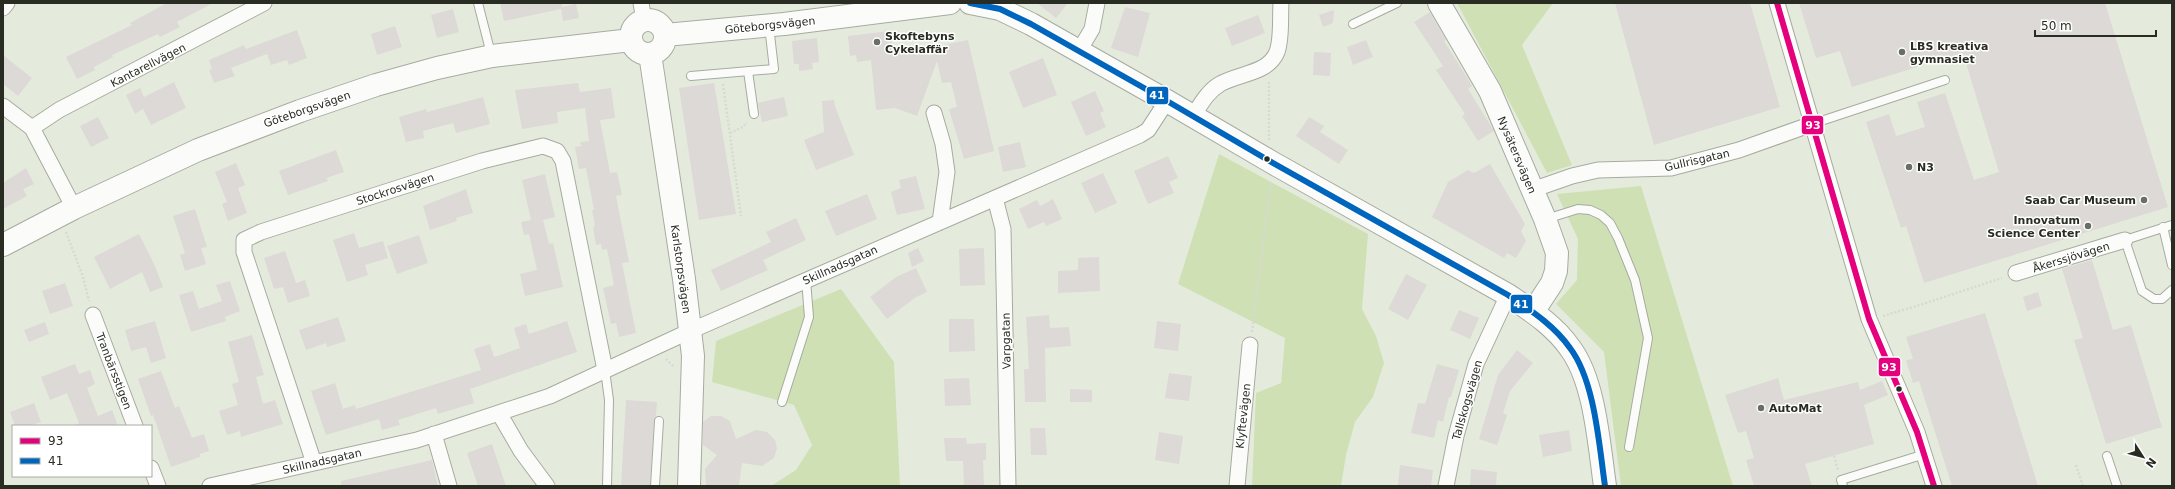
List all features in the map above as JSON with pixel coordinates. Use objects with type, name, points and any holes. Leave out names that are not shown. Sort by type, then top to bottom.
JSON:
[{"type":"street","points":[[3,8],[7,3]]},
{"type":"street","name":"Kantarellvägen","points":[[32,128],[59,110],[264,3]]},
{"type":"street","name":"Göteborgsvägen","points":[[665,35],[769,26],[873,8],[950,3]]},
{"type":"street","points":[[978,3],[1000,9],[1079,51],[1193,116],[1270,155],[1508,294],[1533,312],[1551,326],[1571,349],[1582,372],[1597,425],[1605,486]]},
{"type":"street","points":[[1079,51],[1092,29],[1097,3]]},
{"type":"street","points":[[1193,116],[1207,94],[1221,84],[1266,67],[1277,50],[1281,3]]},
{"type":"street","name":"Nysätersvägen","points":[[1439,3],[1490,91],[1545,219],[1557,253],[1556,271],[1552,283],[1533,312]]},
{"type":"street","points":[[1777,3],[1869,319],[1925,454],[1934,486]]},
{"type":"street","points":[[643,12],[663,27],[665,35],[662,48],[650,54],[638,51],[632,40],[635,26],[643,12]]},
{"type":"street","name":"Göteborgsvägen","points":[[3,245],[67,211],[198,150],[300,111],[414,74],[492,56],[632,40]]},
{"type":"street","name":"Karlstorpsvägen","points":[[650,54],[693,356],[689,486]]},
{"type":"street","name":"Skillnadsgatan","points":[[210,486],[417,440],[550,396],[690,331],[1140,135],[1148,130],[1167,101]]},
{"type":"street","points":[[3,106],[32,128],[67,211]]},
{"type":"street","points":[[934,113],[943,144],[947,172],[940,222]]},
{"type":"street","name":"Gullrisgatan","points":[[1532,190],[1572,176],[1598,170],[1671,168],[1739,150],[1812,124]]},
{"type":"street","name":"Stockrosvägen","points":[[314,463],[244,252],[244,240],[261,232],[475,163],[543,146],[557,151],[563,161],[605,370]]},
{"type":"street","name":"Varpgatan","points":[[995,198],[1003,230],[1008,486]]},
{"type":"street","name":"Åkerssjövägen","points":[[2016,273],[2125,240]]},
{"type":"street","name":"Tallskogsvägen","points":[[1446,486],[1456,436],[1476,364],[1508,294]]},
{"type":"street","name":"Tranbärsstigen","points":[[93,315],[135,425]]},
{"type":"street","name":"Klyftevägen","points":[[1237,486],[1250,345]]},
{"type":"street","points":[[499,413],[521,451],[547,486]]},
{"type":"street","points":[[434,434],[448,486]]},
{"type":"street","points":[[152,471],[158,486]]},
{"type":"lane","points":[[478,3],[492,56]]},
{"type":"lane","points":[[1353,24],[1397,3]]},
{"type":"lane","points":[[691,76],[774,69],[769,26]]},
{"type":"lane","points":[[748,71],[754,114]]},
{"type":"lane","points":[[1812,124],[1945,80]]},
{"type":"lane","points":[[1545,219],[1578,209],[1590,210],[1601,215],[1610,223],[1618,238],[1635,280],[1648,338],[1629,447]]},
{"type":"lane","points":[[2172,225],[2125,240],[2142,291],[2154,299],[2162,298],[2172,290]]},
{"type":"lane","points":[[2163,227],[2172,265]]},
{"type":"lane","points":[[782,402],[809,317],[806,280]]},
{"type":"lane","points":[[605,370],[609,400],[607,486]]},
{"type":"lane","points":[[655,486],[659,421]]},
{"type":"lane","points":[[1843,486],[1841,480],[1925,454]]},
{"type":"lane","points":[[2107,456],[2117,486]]},
{"type":"path","points":[[1250,345],[1270,155],[1269,78],[1266,67]]},
{"type":"path","points":[[721,74],[741,216]]},
{"type":"path","points":[[730,133],[743,127],[754,114]]},
{"type":"path","points":[[67,211],[93,315]]},
{"type":"path","points":[[1869,319],[1920,306],[2016,273]]},
{"type":"path","points":[[2076,465],[2083,486]]},
{"type":"green space","points":[[1457,3],[1553,3],[1522,45],[1572,165],[1547,173]]},
{"type":"green space","points":[[1219,154],[1368,234],[1362,309],[1376,336],[1384,363],[1373,397],[1355,422],[1346,455],[1341,486],[1252,486],[1256,393],[1281,383],[1285,338],[1178,284]]},
{"type":"green space","points":[[1641,186],[1733,486],[1621,486],[1604,352],[1556,304],[1577,280],[1578,239],[1557,194]]},
{"type":"green space","points":[[841,289],[894,362],[900,486],[771,486],[796,470],[812,445],[794,405],[712,382],[716,341]]},
{"type":"building","points":[[167,3],[213,3],[177,22],[180,27],[160,37],[158,34],[112,55],[113,57],[94,67],[95,70],[77,79],[66,57],[132,25],[130,23]]},
{"type":"building","points":[[500,3],[562,3],[562,7],[576,4],[579,18],[563,21],[561,9],[504,21]]},
{"type":"building","points":[[1037,3],[1068,3],[1056,18]]},
{"type":"building","points":[[1615,3],[1750,3],[1780,107],[1654,145]]},
{"type":"building","points":[[1799,3],[2105,3],[2168,207],[1924,283],[1906,226],[1901,228],[1866,122],[1889,114],[1896,136],[1925,127],[1917,102],[1945,93],[1974,180],[1999,172],[1963,53],[1852,87],[1840,51],[1816,58]]},
{"type":"building","points":[[1125,7],[1150,13],[1138,57],[1111,48]]},
{"type":"building","points":[[453,9],[459,32],[437,38],[431,15]]},
{"type":"building","points":[[1334,10],[1333,23],[1323,27],[1319,15]]},
{"type":"building","points":[[1430,12],[1446,40],[1444,41],[1472,86],[1468,89],[1494,131],[1478,141],[1462,116],[1465,114],[1436,70],[1443,66],[1414,22]]},
{"type":"building","points":[[1258,15],[1265,33],[1232,46],[1225,28]]},
{"type":"building","points":[[395,26],[402,47],[377,55],[371,34]]},
{"type":"building","points":[[297,30],[307,58],[289,65],[287,60],[271,65],[267,54],[231,68],[235,76],[214,83],[209,70],[212,69],[209,60],[244,45],[246,49]]},
{"type":"building","points":[[890,31],[893,52],[934,47],[968,40],[994,151],[964,159],[949,109],[957,107],[951,82],[942,83],[937,61],[917,116],[895,108],[876,110],[871,60],[857,62],[856,55],[850,56],[848,36]]},
{"type":"building","points":[[817,38],[819,62],[812,63],[813,69],[799,71],[799,64],[794,64],[792,41]]},
{"type":"building","points":[[1366,40],[1373,57],[1353,65],[1347,47]]},
{"type":"building","points":[[1314,52],[1331,53],[1330,76],[1313,75]]},
{"type":"building","points":[[3,55],[32,78],[18,96],[3,84]]},
{"type":"building","points":[[1043,58],[1057,95],[1023,108],[1009,72]]},
{"type":"building","points":[[174,82],[186,108],[151,125],[143,109],[135,114],[126,95],[140,88],[144,97]]},
{"type":"building","points":[[578,83],[580,92],[611,88],[615,118],[600,120],[610,173],[617,172],[622,195],[616,196],[629,262],[622,263],[636,333],[619,337],[616,323],[611,324],[603,288],[614,285],[607,249],[602,250],[601,244],[596,245],[592,210],[594,210],[586,168],[579,169],[575,147],[581,146],[580,142],[589,141],[585,108],[557,112],[558,123],[522,129],[515,90]]},
{"type":"building","points":[[714,83],[736,214],[699,220],[679,88]]},
{"type":"building","points":[[1095,91],[1104,111],[1100,113],[1106,127],[1086,136],[1071,102]]},
{"type":"building","points":[[483,97],[490,124],[456,133],[453,123],[423,131],[424,138],[406,142],[399,117],[426,109],[427,112]]},
{"type":"building","points":[[784,97],[788,116],[762,122],[758,103]]},
{"type":"building","points":[[834,100],[854,155],[816,170],[804,140],[824,132],[822,101]]},
{"type":"building","points":[[98,117],[109,138],[91,147],[80,126]]},
{"type":"building","points":[[1309,117],[1324,126],[1320,132],[1348,150],[1339,164],[1296,136]]},
{"type":"building","points":[[1020,142],[1026,167],[1003,172],[998,147]]},
{"type":"building","points":[[336,150],[344,172],[326,178],[328,181],[288,195],[279,171]]},
{"type":"building","points":[[1168,156],[1178,178],[1169,182],[1174,193],[1148,204],[1134,171]]},
{"type":"building","points":[[236,163],[245,185],[238,188],[247,213],[228,221],[222,204],[227,202],[215,172]]},
{"type":"building","points":[[1490,164],[1525,224],[1521,231],[1526,241],[1516,258],[1507,253],[1504,258],[1432,217],[1448,182],[1468,170],[1474,173]]},
{"type":"building","points":[[26,168],[34,184],[23,189],[27,196],[3,209],[3,183]]},
{"type":"building","points":[[1103,173],[1117,203],[1095,213],[1081,183]]},
{"type":"building","points":[[545,174],[555,217],[543,220],[549,244],[553,243],[563,287],[525,296],[520,274],[537,270],[529,234],[524,235],[521,222],[531,220],[522,180]]},
{"type":"building","points":[[916,176],[925,209],[897,215],[891,192],[901,188],[899,180]]},
{"type":"building","points":[[466,189],[473,213],[456,218],[457,221],[430,230],[423,206]]},
{"type":"building","points":[[867,194],[877,219],[836,236],[825,211]]},
{"type":"building","points":[[1053,199],[1062,219],[1046,226],[1044,222],[1028,229],[1019,209],[1037,200],[1040,206]]},
{"type":"building","points":[[195,209],[207,247],[201,248],[206,264],[185,271],[180,255],[185,253],[173,216]]},
{"type":"building","points":[[796,218],[806,240],[763,260],[768,270],[721,291],[711,270],[771,242],[766,232]]},
{"type":"building","points":[[354,233],[359,248],[383,241],[388,258],[365,265],[368,275],[347,282],[333,240]]},
{"type":"building","points":[[139,234],[155,266],[163,287],[150,292],[142,272],[110,289],[94,257]]},
{"type":"building","points":[[419,235],[428,263],[397,274],[387,246]]},
{"type":"building","points":[[918,248],[924,261],[912,267],[908,253]]},
{"type":"building","points":[[984,248],[985,285],[960,286],[959,249]]},
{"type":"building","points":[[285,251],[296,283],[305,280],[310,296],[288,303],[283,287],[274,289],[264,258]]},
{"type":"building","points":[[1099,257],[1100,291],[1058,293],[1058,271],[1078,270],[1078,258]]},
{"type":"building","points":[[2092,260],[2113,330],[2131,325],[2162,427],[2106,444],[2074,340],[2083,338],[2062,269]]},
{"type":"building","points":[[916,268],[927,292],[916,297],[887,319],[870,297],[896,277]]},
{"type":"building","points":[[1406,274],[1427,285],[1408,320],[1388,309]]},
{"type":"building","points":[[230,281],[240,311],[225,317],[226,321],[191,332],[179,295],[193,291],[199,309],[222,301],[216,285]]},
{"type":"building","points":[[65,283],[73,306],[50,314],[42,291]]},
{"type":"building","points":[[2038,292],[2042,306],[2027,311],[2023,297]]},
{"type":"building","points":[[1459,310],[1479,318],[1470,339],[1450,330]]},
{"type":"building","points":[[1985,313],[2038,486],[1952,486],[1919,381],[1913,383],[1906,360],[1913,359],[1906,337]]},
{"type":"building","points":[[1049,315],[1050,328],[1069,327],[1071,346],[1045,348],[1046,402],[1025,402],[1024,369],[1029,369],[1026,317]]},
{"type":"building","points":[[338,317],[346,341],[327,347],[326,343],[306,350],[299,330]]},
{"type":"building","points":[[949,319],[974,319],[975,351],[949,352]]},
{"type":"building","points":[[155,321],[166,358],[151,363],[146,347],[131,351],[125,330]]},
{"type":"building","points":[[567,321],[577,352],[470,389],[474,403],[438,414],[436,408],[398,420],[400,425],[382,430],[379,419],[326,435],[311,391],[335,383],[343,409],[355,405],[356,409],[481,370],[474,349],[490,344],[494,357],[520,348],[514,328],[526,324],[529,334]]},
{"type":"building","points":[[1157,321],[1181,324],[1178,351],[1154,348]]},
{"type":"building","points":[[45,322],[49,334],[29,342],[24,330]]},
{"type":"building","points":[[252,335],[264,375],[256,377],[263,404],[275,400],[283,424],[241,437],[240,431],[227,435],[219,411],[238,405],[232,384],[239,382],[228,342]]},
{"type":"building","points":[[1517,350],[1533,363],[1510,391],[1503,413],[1507,415],[1497,445],[1479,439],[1498,375]]},
{"type":"building","points":[[75,364],[79,374],[90,370],[95,384],[87,388],[98,416],[112,410],[118,425],[76,425],[79,423],[67,393],[50,400],[41,377]]},
{"type":"building","points":[[1437,364],[1459,370],[1451,397],[1449,397],[1443,422],[1438,420],[1434,438],[1411,433],[1418,403],[1425,404]]},
{"type":"building","points":[[161,371],[175,408],[179,406],[192,438],[204,434],[209,451],[200,454],[200,457],[171,467],[153,415],[151,416],[138,379]]},
{"type":"building","points":[[1169,373],[1192,376],[1189,401],[1165,398]]},
{"type":"building","points":[[969,378],[971,405],[945,406],[944,379]]},
{"type":"building","points":[[1778,378],[1784,400],[1858,382],[1860,390],[1882,381],[1888,395],[1864,405],[1874,444],[1805,464],[1812,486],[1754,486],[1746,460],[1754,458],[1746,431],[1738,433],[1725,395]]},
{"type":"building","points":[[1070,389],[1092,390],[1092,402],[1070,402]]},
{"type":"building","points":[[626,400],[657,402],[654,421],[650,486],[621,486]]},
{"type":"building","points":[[34,403],[41,422],[32,425],[15,425],[10,412]]},
{"type":"building","points":[[711,416],[721,416],[730,421],[736,439],[756,430],[767,432],[775,440],[777,448],[774,458],[762,466],[742,463],[739,486],[706,486],[705,469],[717,455],[703,445],[703,422]]},
{"type":"building","points":[[1030,428],[1045,428],[1047,455],[1031,455]]},
{"type":"building","points":[[1569,430],[1572,451],[1543,457],[1539,435]]},
{"type":"building","points":[[1159,432],[1183,436],[1179,464],[1155,460]]},
{"type":"building","points":[[944,438],[966,438],[967,444],[986,443],[986,460],[983,460],[984,486],[964,486],[963,461],[946,461]]},
{"type":"building","points":[[492,444],[506,486],[478,486],[467,453]]},
{"type":"building","points":[[432,460],[438,486],[341,486],[341,481]]},
{"type":"building","points":[[1400,465],[1433,470],[1431,486],[1398,486]]},
{"type":"building","points":[[1471,469],[1497,472],[1496,486],[1470,486]]},
{"type":"transit line","name":"41","points":[[970,3],[1000,9],[1031,24],[1273,163],[1508,295],[1541,318],[1557,332],[1570,348],[1585,378],[1595,414],[1605,486]]},
{"type":"transit line","name":"93","points":[[1777,3],[1869,319],[1917,432],[1934,486]]},
{"type":"place","name":"Skoftebyns Cykelaffär","points":[[877,42]]},
{"type":"place","name":"LBS kreativa gymnasiet","points":[[1902,52]]},
{"type":"place","name":"N3","points":[[1909,167]]},
{"type":"place","name":"Saab Car Museum","points":[[2144,200]]},
{"type":"place","name":"Innovatum Science Center","points":[[2088,226]]},
{"type":"place","name":"AutoMat","points":[[1761,408]]}]
